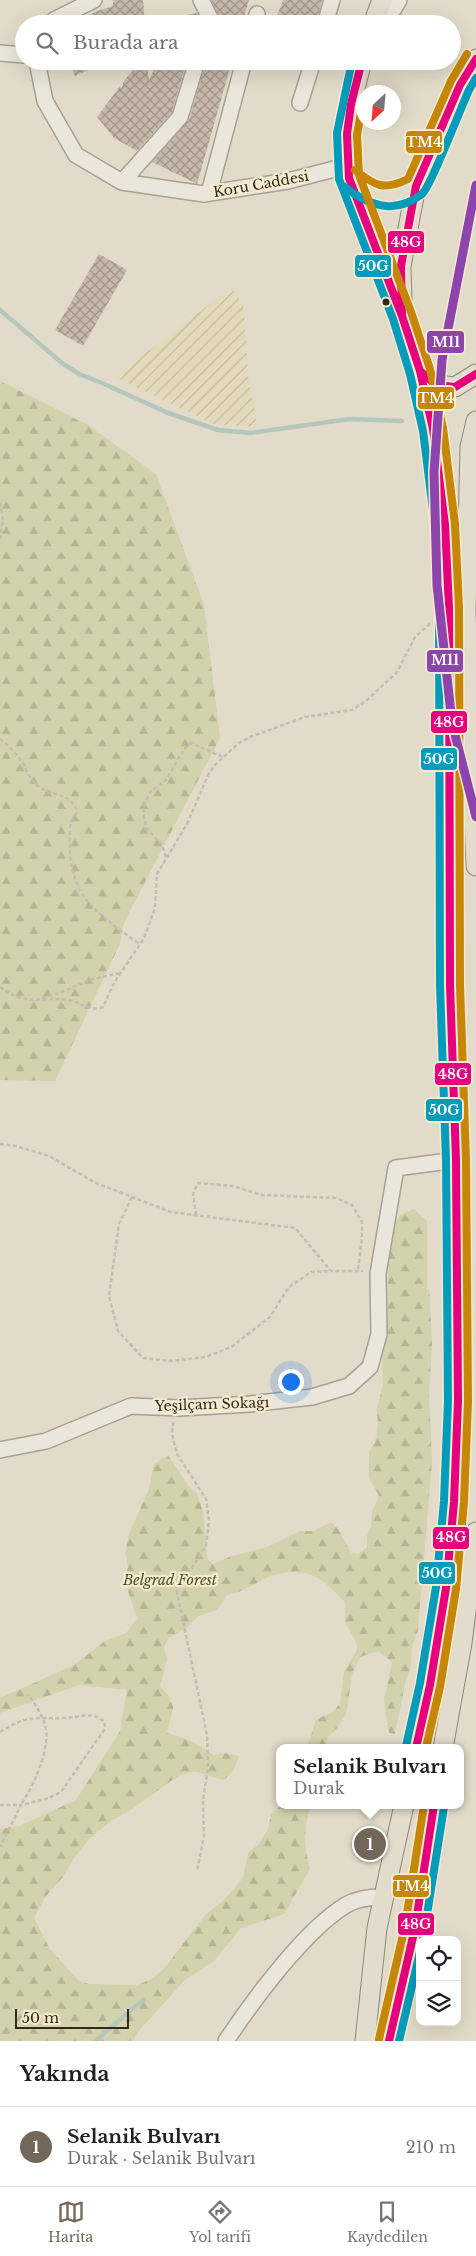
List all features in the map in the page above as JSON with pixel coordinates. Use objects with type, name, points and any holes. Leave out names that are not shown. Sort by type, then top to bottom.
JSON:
[{"type":"main road","points":[[376,15],[382,0]]},
{"type":"main road","points":[[402,316],[402,266],[416,186],[460,85],[476,59]]},
{"type":"main road","points":[[360,70],[350,105],[348,172],[402,316],[420,371],[433,429],[440,473],[445,525],[448,608],[450,985],[456,1160],[458,1401],[454,1502],[446,1588],[430,1685],[417,1744]]},
{"type":"main road","points":[[348,172],[363,189],[378,196],[397,196],[416,186]]},
{"type":"main road","points":[[420,371],[436,385],[455,387],[476,374]]},
{"type":"main road","points":[[476,421],[470,447],[466,612],[476,866]]},
{"type":"main road","points":[[444,1744],[462,1643],[476,1532]]},
{"type":"main road","points":[[365,2041],[377,1928],[403,1809]]},
{"type":"main road","points":[[389,2041],[415,1928],[433,1809]]},
{"type":"street","points":[[64,15],[94,0]]},
{"type":"street","points":[[201,0],[208,15]]},
{"type":"street","points":[[328,15],[332,0]]},
{"type":"street","points":[[390,15],[399,0]]},
{"type":"street","points":[[0,53],[15,54]]},
{"type":"street","name":"Koru Caddesi","points":[[39,70],[46,101],[76,155],[122,182],[204,194],[348,172]]},
{"type":"street","points":[[122,182],[180,117],[194,70]]},
{"type":"street","points":[[210,193],[242,70]]},
{"type":"street","points":[[300,103],[310,70]]},
{"type":"street","name":"Yeşilçam Sokağı","points":[[0,1450],[46,1441],[131,1406],[175,1408],[250,1404],[312,1397],[349,1386],[370,1367],[378,1334],[378,1274],[396,1168],[456,1160]]},
{"type":"street","points":[[226,2041],[292,1956],[325,1920],[348,1904],[374,1897],[384,1897]]},
{"type":"path","points":[[0,503],[3,518],[0,539]]},
{"type":"path","points":[[0,988],[19,998],[37,1000],[65,999],[97,1009],[103,1007],[121,972],[140,944],[155,908],[157,874],[187,824],[208,776],[223,757],[238,743],[266,731],[305,717],[352,710],[366,701],[397,672],[420,632],[448,608]]},
{"type":"path","points":[[0,739],[19,757],[37,786],[70,800],[76,807],[77,814],[70,826],[70,859],[76,884],[84,898],[95,909],[140,944]]},
{"type":"path","points":[[167,858],[162,845],[146,828],[144,806],[147,797],[166,780],[184,749],[191,743],[223,757]]},
{"type":"path","points":[[37,1000],[90,980],[121,972]]},
{"type":"path","points":[[0,1144],[16,1146],[49,1156],[79,1175],[172,1212],[295,1228],[331,1271]]},
{"type":"path","points":[[196,1215],[193,1194],[198,1183],[233,1186],[262,1195],[336,1198],[352,1205],[362,1222],[358,1269]]},
{"type":"path","points":[[132,1197],[119,1224],[108,1296],[118,1331],[143,1358],[170,1361],[206,1356],[231,1347],[270,1317],[289,1287],[311,1272],[358,1269],[378,1274]]},
{"type":"path","points":[[175,1408],[172,1434],[176,1454],[206,1499],[209,1521],[206,1545],[192,1568],[181,1576],[176,1588],[207,1735],[208,1768],[203,1800],[204,1836],[197,1871]]},
{"type":"path","points":[[0,1847],[21,1805],[31,1790],[40,1767],[46,1742],[45,1723],[38,1708],[28,1695]]},
{"type":"path","points":[[0,1732],[17,1722],[42,1717],[65,1718],[86,1714],[99,1717],[105,1722],[104,1730],[61,1792],[46,1799],[21,1805],[0,1805]]},
{"type":"shaded area","points":[[232,287],[244,308],[248,375],[256,427],[214,424],[115,377]]},
{"type":"green space","points":[[0,381],[88,425],[156,474],[204,605],[220,738],[128,915],[123,926],[120,944],[55,1081],[0,1080]]},
{"type":"green space","name":"Belgrad Forest","points":[[414,1209],[427,1221],[427,1292],[429,1288],[432,1344],[429,1392],[432,1462],[418,1630],[412,1646],[411,1667],[405,1684],[395,1734],[389,1733],[384,1701],[392,1662],[378,1651],[360,1657],[352,1675],[346,1714],[338,1727],[328,1737],[325,1744],[308,1744],[316,1720],[334,1711],[340,1703],[344,1672],[357,1650],[356,1642],[345,1622],[345,1602],[326,1584],[312,1575],[295,1572],[270,1576],[244,1590],[227,1595],[217,1610],[199,1616],[186,1628],[169,1638],[164,1647],[167,1659],[160,1686],[169,1696],[173,1707],[167,1733],[192,1741],[213,1755],[226,1753],[239,1756],[236,1764],[231,1773],[223,1780],[197,1772],[189,1772],[175,1778],[131,1810],[111,1821],[89,1839],[74,1858],[63,1877],[46,1896],[34,1918],[50,1949],[79,1981],[89,1984],[137,1985],[151,1979],[163,1970],[206,1914],[224,1900],[243,1878],[248,1853],[259,1844],[268,1829],[271,1814],[277,1809],[310,1809],[305,1837],[310,1869],[284,1914],[241,1928],[214,1961],[185,1980],[137,2033],[133,2041],[0,2041],[0,1829],[19,1826],[76,1800],[120,1731],[127,1690],[79,1685],[0,1713],[0,1698],[74,1665],[105,1641],[126,1633],[137,1619],[125,1582],[128,1566],[125,1553],[129,1534],[149,1489],[154,1464],[168,1455],[188,1485],[197,1494],[203,1511],[207,1558],[213,1564],[229,1557],[270,1546],[300,1531],[313,1531],[331,1522],[339,1530],[351,1553],[358,1554],[367,1547],[367,1536],[371,1526],[372,1512],[379,1496],[369,1478],[369,1452],[375,1442],[378,1426],[377,1409],[383,1384],[382,1354],[388,1316],[388,1258],[394,1224],[401,1214]]},
{"type":"building","points":[[113,0],[143,0],[144,15],[89,15],[113,6]]},
{"type":"building","points":[[211,0],[249,0],[245,15],[218,14]]},
{"type":"building","points":[[283,0],[322,0],[318,15],[277,15]]},
{"type":"building","points":[[73,70],[89,70],[75,76]]},
{"type":"building","points":[[133,70],[148,70],[149,81],[153,70],[184,70],[172,112],[137,151],[114,138],[97,117],[120,86],[121,89],[124,81]]},
{"type":"building","points":[[203,70],[229,70],[197,184],[152,162],[189,120]]},
{"type":"building","points":[[99,254],[127,270],[83,346],[55,330]]},
{"type":"waterway","points":[[0,310],[62,363],[79,374],[168,413],[218,430],[251,433],[350,419],[402,421]]},
{"type":"waterway","points":[[95,2041],[143,2000]]},
{"type":"transit line","name":"TM4","points":[[461,64],[467,54]]},
{"type":"transit line","name":"48G","points":[[476,59],[460,85],[416,186],[401,266],[402,316],[420,371],[436,385],[455,387],[476,374]]},
{"type":"transit line","name":"50G","points":[[350,70],[337,133],[339,179],[393,319],[410,374],[423,431],[435,526],[439,608],[440,985],[446,1160],[448,1401],[444,1501],[436,1587],[420,1683],[406,1744]]},
{"type":"transit line","name":"48G","points":[[360,70],[351,104],[347,134],[349,178],[402,316],[420,371],[433,429],[445,525],[449,608],[450,985],[456,1160],[458,1401],[454,1502],[446,1588],[430,1685],[417,1744]]},
{"type":"transit line","name":"TM4","points":[[355,170],[368,180],[380,185],[392,185],[408,179],[458,70]]},
{"type":"transit line","name":"50G","points":[[343,186],[352,193],[372,203],[381,205],[401,205],[412,201],[422,194],[432,177],[469,90],[476,78]]},
{"type":"transit line","name":"TM4","points":[[358,130],[359,175],[411,312],[430,369],[443,428],[455,524],[459,608],[460,985],[466,1160],[468,1401],[464,1502],[456,1589],[440,1687],[427,1744]]},
{"type":"transit line","name":"M11","points":[[476,185],[442,360],[434,472],[437,585],[452,723],[476,817]]},
{"type":"transit line","name":"TM4","points":[[379,2039],[405,1926],[423,1809]]},
{"type":"transit line","name":"48G","points":[[389,2041],[415,1928],[433,1809]]},
{"type":"transit line","name":"50G","points":[[424,1936],[444,1809]]},
{"type":"transit line","name":"50G","points":[[399,2041],[416,1969]]},
{"type":"place","name":"Selanik Bulvarı","points":[[370,1844]]}]
